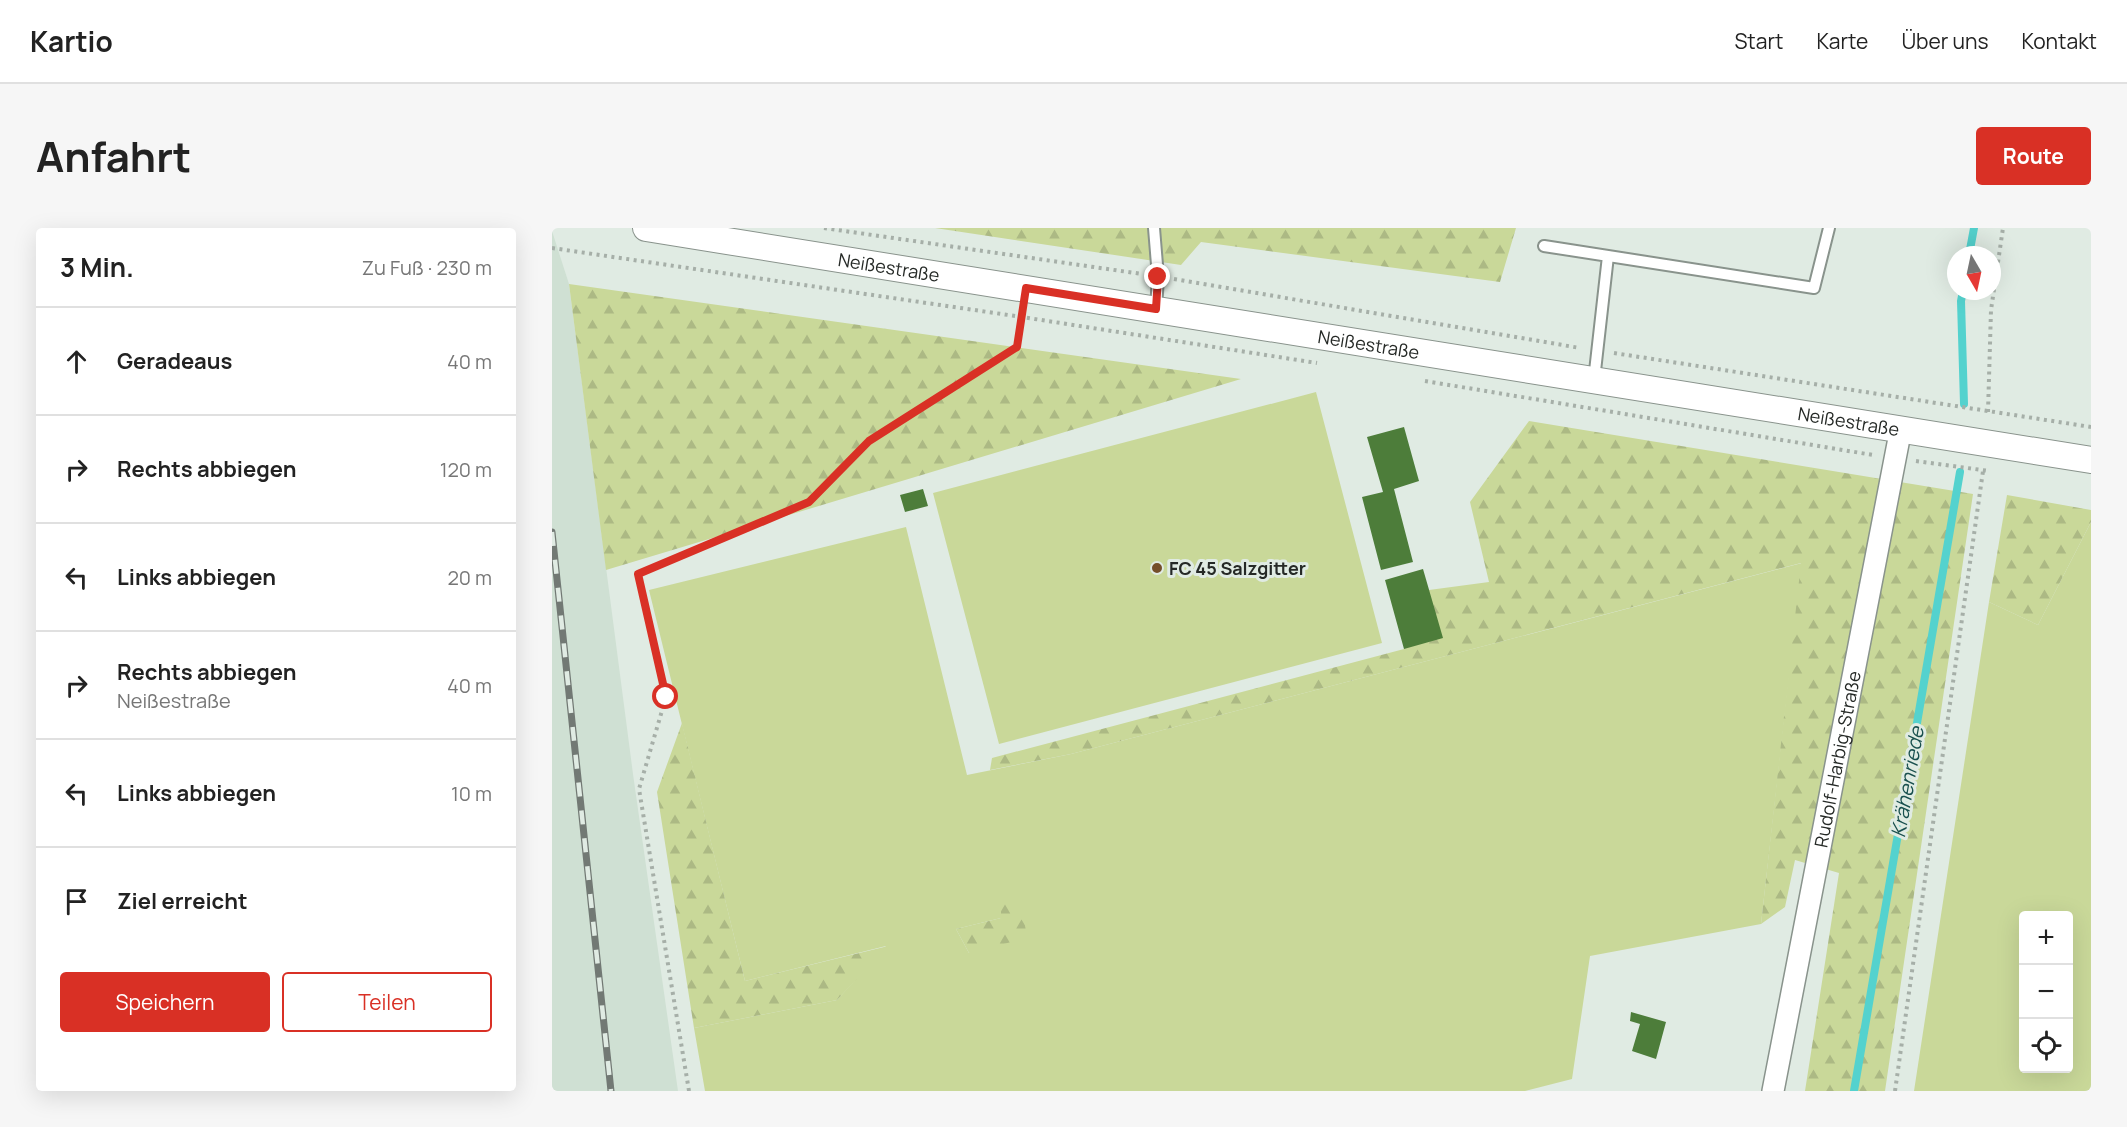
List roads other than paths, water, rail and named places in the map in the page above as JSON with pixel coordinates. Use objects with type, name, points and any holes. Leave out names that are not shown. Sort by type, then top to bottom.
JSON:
[{"type":"street","name":"Neißestraße","points":[[646,228],[2091,459]]},
{"type":"street","name":"Rudolf-Harbig-Straße","points":[[1773,1091],[1901,428]]},
{"type":"lane","points":[[1154,228],[1158,277],[1156,309]]},
{"type":"lane","points":[[1544,246],[1814,288],[1830,228]]},
{"type":"lane","points":[[1594,380],[1608,256]]},
{"type":"waterway","name":"Krähenriede","points":[[1971,246],[1974,228]]},
{"type":"waterway","name":"Krähenriede","points":[[1961,300],[1964,404]]},
{"type":"waterway","name":"Krähenriede","points":[[1854,1091],[1960,472]]},
{"type":"railway","points":[[552,532],[611,1091]]},
{"type":"place","name":"FC 45 Salzgitter","points":[[1157,568]]}]
